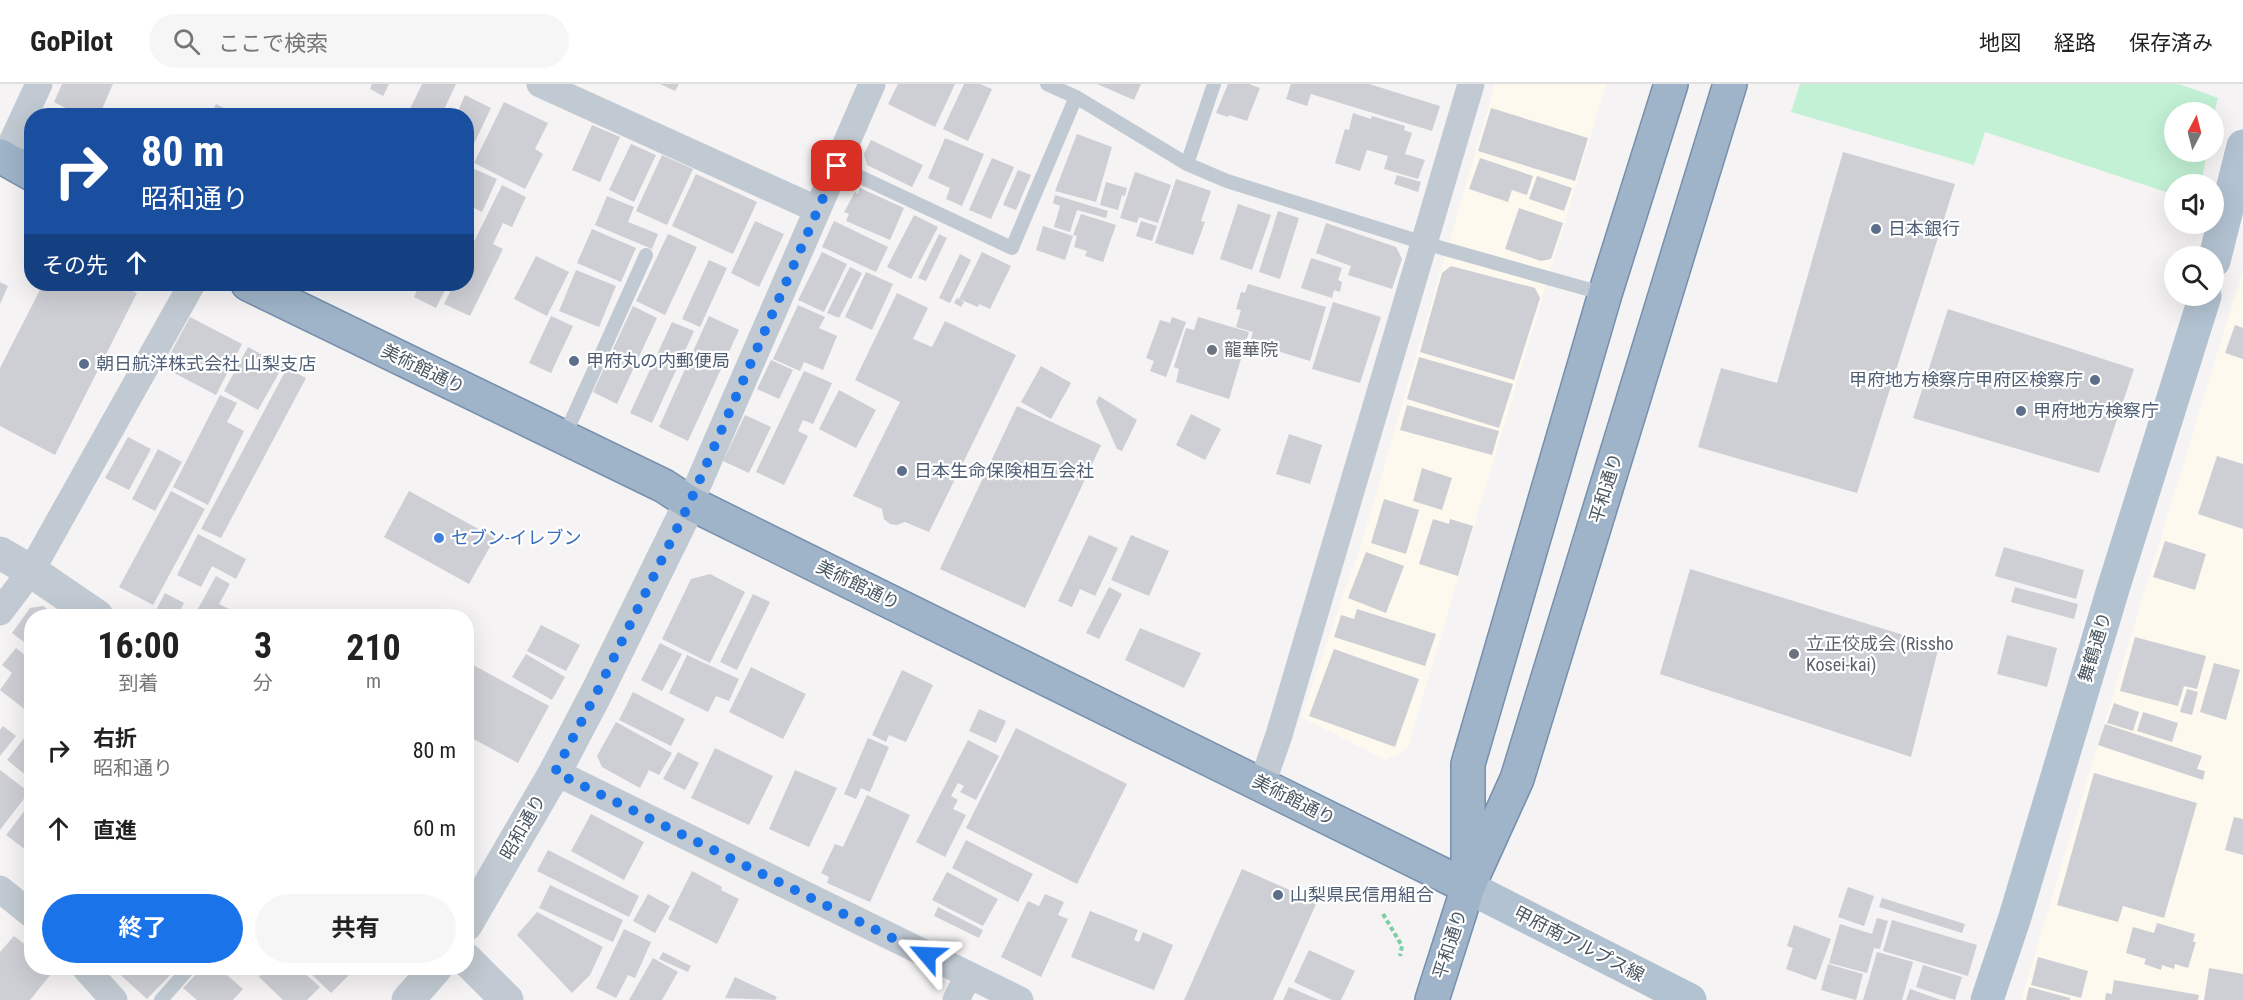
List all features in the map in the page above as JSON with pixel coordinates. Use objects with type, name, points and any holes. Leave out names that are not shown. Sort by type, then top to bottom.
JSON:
[{"type":"highway","name":"平和通り","points":[[1468,887],[1468,764],[1605,294],[1671,84]]},
{"type":"highway","name":"平和通り","points":[[1432,1000],[1468,887],[1516,779],[1730,84]]},
{"type":"highway","name":"美術館通り","points":[[262,291],[664,486],[690,502],[1468,887]]},
{"type":"main road","points":[[2218,246],[2243,146]]},
{"type":"main road","name":"舞鶴通り","points":[[1987,1000],[2015,917],[2113,589],[2202,306]]},
{"type":"main road","name":"甲府南アルプス線","points":[[1468,887],[1690,1000]]},
{"type":"street","points":[[31,108],[39,84]]},
{"type":"street","points":[[540,84],[816,209]]},
{"type":"street","points":[[690,502],[872,84]]},
{"type":"street","points":[[1262,784],[1279,735],[1471,84]]},
{"type":"street","points":[[12,163],[24,128]]},
{"type":"street","points":[[0,612],[31,571],[188,291]]},
{"type":"street","name":"昭和通り","points":[[474,910],[555,772],[690,502]]},
{"type":"street","points":[[0,554],[31,571],[87,609]]},
{"type":"street","points":[[555,772],[1020,1000]]},
{"type":"street","points":[[474,967],[507,1000]]},
{"type":"street","points":[[92,975],[114,1000]]},
{"type":"street","points":[[408,1000],[430,975]]},
{"type":"street","points":[[956,1000],[968,976]]},
{"type":"lane","points":[[1047,84],[1076,98],[1186,164],[1227,181],[1424,243],[1605,294]]},
{"type":"lane","points":[[1186,164],[1214,84]]},
{"type":"lane","points":[[837,166],[1012,248],[1076,98]]},
{"type":"lane","points":[[564,437],[645,255]]},
{"type":"lane","points":[[161,1000],[183,975]]},
{"type":"path","points":[[1383,914],[1402,946],[1400,956]]},
{"type":"shaded area","points":[[1495,84],[1606,84],[1407,750],[1385,760],[1301,717],[1362,542]]},
{"type":"shaded area","points":[[2243,269],[2243,1000],[2021,1000],[2145,589]]},
{"type":"green space","points":[[1800,84],[2179,84],[2218,98],[2217,102],[2164,102],[2164,162],[2205,162],[2203,174],[2164,174],[2164,191],[1985,132],[1974,165],[1791,112]]},
{"type":"building","points":[[62,84],[113,84],[102,108],[66,108],[54,102]]},
{"type":"building","points":[[372,84],[389,84],[383,96],[370,89]]},
{"type":"building","points":[[422,84],[456,84],[445,108],[410,108]]},
{"type":"building","points":[[660,84],[679,84],[675,91]]},
{"type":"building","points":[[898,84],[955,84],[935,127],[888,104]]},
{"type":"building","points":[[964,84],[980,84],[992,89],[968,141],[943,129]]},
{"type":"building","points":[[1097,84],[1141,84],[1134,100]]},
{"type":"building","points":[[1228,84],[1249,84],[1260,88],[1247,121],[1216,113]]},
{"type":"building","points":[[1291,84],[1369,84],[1440,106],[1432,131],[1311,94],[1307,106],[1286,99]]},
{"type":"building","points":[[465,95],[491,108],[474,144],[474,108],[459,108]]},
{"type":"building","points":[[504,102],[548,123],[535,149],[543,154],[525,189],[474,163]]},
{"type":"building","points":[[1491,108],[1588,138],[1575,181],[1478,151]]},
{"type":"building","points":[[1353,113],[1405,126],[1404,130],[1412,133],[1405,154],[1425,160],[1418,179],[1384,169],[1388,156],[1367,150],[1360,171],[1335,163],[1345,129],[1349,130]]},
{"type":"building","points":[[592,125],[620,137],[600,182],[572,170]]},
{"type":"building","points":[[1077,134],[1112,147],[1096,202],[1055,191]]},
{"type":"building","points":[[945,138],[984,154],[962,206],[946,199],[950,188],[928,178]]},
{"type":"building","points":[[871,140],[923,165],[912,187],[867,165],[864,154]]},
{"type":"building","points":[[631,144],[656,155],[634,202],[609,190]]},
{"type":"building","points":[[1843,152],[1955,184],[1857,493],[1698,447],[1721,368],[1777,383]]},
{"type":"building","points":[[662,155],[693,169],[667,225],[636,211]]},
{"type":"building","points":[[992,158],[1014,167],[991,219],[969,210]]},
{"type":"building","points":[[1480,158],[1533,176],[1527,195],[1512,190],[1508,202],[1469,189]]},
{"type":"building","points":[[474,169],[497,179],[482,212],[474,208]]},
{"type":"building","points":[[1018,170],[1031,175],[1016,210],[1003,205]]},
{"type":"building","points":[[1135,172],[1171,185],[1158,223],[1139,217],[1137,223],[1120,218]]},
{"type":"building","points":[[696,174],[757,202],[733,254],[672,226]]},
{"type":"building","points":[[1397,175],[1421,182],[1418,192],[1394,184]]},
{"type":"building","points":[[1537,176],[1572,188],[1564,211],[1529,199]]},
{"type":"building","points":[[1176,179],[1211,191],[1201,221],[1205,222],[1193,255],[1155,243]]},
{"type":"building","points":[[1106,182],[1127,188],[1125,196],[1122,195],[1118,210],[1100,205]]},
{"type":"building","points":[[502,185],[526,197],[512,227],[503,223],[493,244],[503,249],[470,316],[444,304],[450,291],[474,291],[474,242]]},
{"type":"building","points":[[860,188],[904,208],[890,240],[846,221],[849,214],[844,212],[855,192],[858,194]]},
{"type":"building","points":[[1055,195],[1108,211],[1106,218],[1077,210],[1070,232],[1054,227],[1060,206],[1053,203]]},
{"type":"building","points":[[607,196],[634,207],[628,222],[658,234],[652,249],[595,225]]},
{"type":"building","points":[[1238,204],[1271,215],[1252,270],[1220,259]]},
{"type":"building","points":[[1519,208],[1563,223],[1551,259],[1541,261],[1505,249]]},
{"type":"building","points":[[1278,211],[1299,218],[1280,279],[1259,272]]},
{"type":"building","points":[[1081,214],[1116,225],[1103,262],[1085,256],[1087,251],[1074,247],[1077,236],[1073,235]]},
{"type":"building","points":[[914,215],[938,227],[911,279],[887,267]]},
{"type":"building","points":[[755,221],[784,234],[759,287],[731,273]]},
{"type":"building","points":[[834,221],[888,247],[876,272],[822,247]]},
{"type":"building","points":[[1141,221],[1157,226],[1152,241],[1136,236]]},
{"type":"building","points":[[1326,223],[1396,247],[1402,259],[1392,289],[1348,275],[1351,266],[1316,253]]},
{"type":"building","points":[[1043,226],[1073,236],[1065,260],[1036,250]]},
{"type":"building","points":[[592,229],[636,248],[621,282],[577,263]]},
{"type":"building","points":[[668,234],[697,247],[665,315],[636,301]]},
{"type":"building","points":[[939,234],[947,238],[926,281],[918,278]]},
{"type":"building","points":[[822,252],[847,264],[824,312],[798,300]]},
{"type":"building","points":[[982,252],[1011,266],[990,309],[959,299]]},
{"type":"building","points":[[960,254],[971,260],[950,303],[939,298]]},
{"type":"building","points":[[536,256],[569,272],[547,316],[514,299]]},
{"type":"building","points":[[1311,258],[1342,268],[1338,280],[1342,282],[1340,292],[1334,290],[1332,298],[1301,288]]},
{"type":"building","points":[[709,260],[727,268],[700,327],[682,319]]},
{"type":"building","points":[[1451,266],[1535,288],[1540,298],[1514,380],[1420,352],[1442,273]]},
{"type":"building","points":[[850,267],[862,273],[839,318],[827,313]]},
{"type":"building","points":[[576,270],[616,286],[599,327],[559,311]]},
{"type":"building","points":[[866,272],[893,284],[872,330],[845,317]]},
{"type":"building","points":[[0,282],[8,286],[0,304]]},
{"type":"building","points":[[1248,284],[1326,307],[1310,361],[1274,350],[1274,353],[1249,346],[1253,332],[1236,327],[1241,310],[1236,309],[1241,292],[1245,293]]},
{"type":"building","points":[[39,291],[133,291],[137,293],[55,455],[0,426],[0,368]]},
{"type":"building","points":[[417,291],[444,291],[436,308],[414,297]]},
{"type":"building","points":[[897,293],[928,308],[913,339],[932,347],[945,321],[1016,355],[929,532],[905,522],[897,525],[890,524],[884,519],[882,509],[853,496],[900,402],[855,380]]},
{"type":"building","points":[[957,298],[964,302],[961,307],[954,303]]},
{"type":"building","points":[[1333,302],[1381,317],[1360,383],[1312,369]]},
{"type":"building","points":[[798,305],[825,317],[819,328],[837,336],[823,370],[804,362],[800,371],[773,359]]},
{"type":"building","points":[[633,306],[657,318],[617,404],[593,392]]},
{"type":"building","points":[[1948,309],[2134,369],[2099,473],[1913,418]]},
{"type":"building","points":[[551,316],[573,326],[551,373],[529,363]]},
{"type":"building","points":[[709,316],[739,330],[688,441],[659,427]]},
{"type":"building","points":[[190,317],[242,344],[216,395],[163,367]]},
{"type":"building","points":[[1172,317],[1186,322],[1166,377],[1150,371],[1154,361],[1146,358],[1160,320],[1170,323]]},
{"type":"building","name":"龍華院","points":[[1198,317],[1249,332],[1229,399],[1176,382],[1179,369],[1174,367],[1186,328],[1194,330]]},
{"type":"building","points":[[672,322],[694,331],[652,423],[630,413]]},
{"type":"building","points":[[2235,325],[2243,328],[2243,359],[2225,353]]},
{"type":"building","points":[[248,347],[283,366],[258,410],[224,391]]},
{"type":"building","points":[[1419,357],[1513,384],[1499,428],[1407,399]]},
{"type":"building","points":[[771,360],[793,370],[779,399],[757,389]]},
{"type":"building","points":[[1041,366],[1071,383],[1051,419],[1021,402]]},
{"type":"building","points":[[287,368],[306,378],[221,538],[201,529]]},
{"type":"building","points":[[804,371],[832,383],[813,424],[803,420],[798,431],[808,436],[784,485],[756,472]]},
{"type":"building","points":[[839,390],[876,410],[856,448],[819,429]]},
{"type":"building","points":[[220,395],[237,403],[227,422],[244,431],[208,505],[173,487]]},
{"type":"building","points":[[1099,396],[1137,420],[1122,451],[1117,449],[1096,402]]},
{"type":"building","points":[[1407,405],[1499,431],[1492,455],[1400,430]]},
{"type":"building","points":[[1017,406],[1101,445],[1025,608],[940,569]]},
{"type":"building","points":[[1191,414],[1221,429],[1205,460],[1176,445]]},
{"type":"building","points":[[745,415],[771,427],[749,473],[723,461]]},
{"type":"building","points":[[1289,434],[1322,445],[1310,484],[1276,474]]},
{"type":"building","points":[[128,437],[151,449],[129,490],[105,478]]},
{"type":"building","points":[[158,449],[182,462],[155,511],[132,499]]},
{"type":"building","points":[[2217,456],[2243,464],[2243,529],[2198,514]]},
{"type":"building","points":[[1422,468],[1452,478],[1442,510],[1413,501]]},
{"type":"building","points":[[171,491],[205,509],[153,605],[119,587]]},
{"type":"building","name":"セブン-イレブン","points":[[409,491],[495,538],[469,584],[384,537]]},
{"type":"building","points":[[1384,499],[1419,510],[1406,554],[1371,543]]},
{"type":"building","points":[[1433,519],[1449,524],[1450,519],[1473,526],[1458,576],[1419,564]]},
{"type":"building","points":[[198,534],[246,559],[236,579],[212,566],[201,587],[177,575]]},
{"type":"building","points":[[1089,535],[1118,548],[1095,596],[1080,589],[1072,607],[1058,601]]},
{"type":"building","points":[[1131,535],[1169,551],[1149,596],[1111,580]]},
{"type":"building","points":[[2165,541],[2206,554],[2195,590],[2153,577]]},
{"type":"building","points":[[2004,547],[2084,570],[2076,599],[1995,576]]},
{"type":"building","points":[[1366,552],[1404,566],[1386,613],[1348,598]]},
{"type":"building","points":[[1690,569],[1939,646],[1911,757],[1660,674]]},
{"type":"building","points":[[710,574],[745,592],[710,663],[662,639],[691,579]]},
{"type":"building","points":[[216,576],[230,584],[219,604],[229,609],[198,609]]},
{"type":"building","points":[[1109,587],[1122,594],[1099,639],[1086,633]]},
{"type":"building","points":[[2015,587],[2078,604],[2074,619],[2011,602]]},
{"type":"building","points":[[165,593],[184,603],[181,609],[157,609]]},
{"type":"building","points":[[753,594],[770,602],[737,670],[720,662]]},
{"type":"building","points":[[43,606],[47,609],[29,609]]},
{"type":"building","points":[[1357,609],[1436,634],[1425,666],[1334,637],[1341,615],[1354,619]]},
{"type":"building","points":[[24,616],[24,642],[12,633]]},
{"type":"building","points":[[541,625],[580,645],[566,671],[527,651]]},
{"type":"building","points":[[1140,628],[1201,653],[1184,688],[1125,660]]},
{"type":"building","points":[[2007,635],[2057,648],[2047,687],[1997,674]]},
{"type":"building","points":[[2135,637],[2206,656],[2197,689],[2184,686],[2178,706],[2120,691]]},
{"type":"building","points":[[660,643],[682,654],[662,691],[641,680]]},
{"type":"building","points":[[16,648],[24,654],[24,709],[0,690],[12,673],[2,665]]},
{"type":"building","points":[[1334,649],[1419,679],[1395,747],[1309,716]]},
{"type":"building","points":[[526,654],[565,677],[552,700],[512,677]]},
{"type":"building","points":[[687,655],[739,679],[729,701],[716,696],[708,712],[669,693]]},
{"type":"building","points":[[2214,663],[2240,670],[2226,720],[2200,712]]},
{"type":"building","points":[[474,666],[549,706],[518,763],[474,739]]},
{"type":"building","points":[[751,667],[806,694],[783,739],[729,712]]},
{"type":"building","points":[[902,670],[933,685],[906,742],[889,735],[886,742],[872,735]]},
{"type":"building","points":[[2187,689],[2198,692],[2192,715],[2180,712]]},
{"type":"building","points":[[633,692],[685,719],[671,746],[619,720]]},
{"type":"building","points":[[2114,703],[2139,712],[2133,731],[2107,723]]},
{"type":"building","points":[[979,709],[1006,721],[996,743],[969,731]]},
{"type":"building","points":[[2143,712],[2178,723],[2172,742],[2137,731]]},
{"type":"building","points":[[616,722],[672,753],[659,775],[649,770],[640,788],[602,767],[597,756]]},
{"type":"building","points":[[2105,724],[2202,756],[2197,769],[2205,771],[2203,780],[2098,745]]},
{"type":"building","points":[[3,726],[16,736],[0,756],[0,730]]},
{"type":"building","points":[[1016,728],[1127,784],[1077,884],[966,828]]},
{"type":"building","points":[[24,738],[24,774],[7,760]]},
{"type":"building","points":[[868,738],[889,747],[870,792],[861,788],[856,799],[844,794]]},
{"type":"building","points":[[968,740],[999,756],[976,800],[960,792],[964,786],[958,783],[951,796],[958,800],[953,809],[966,815],[945,857],[916,842]]},
{"type":"building","points":[[715,748],[773,776],[749,825],[691,798]]},
{"type":"building","points":[[678,752],[699,763],[685,790],[663,779]]},
{"type":"building","points":[[0,770],[24,788],[24,799],[0,830]]},
{"type":"building","points":[[795,770],[837,788],[809,847],[769,829]]},
{"type":"building","points":[[2094,773],[2197,803],[2164,918],[2123,906],[2118,922],[2057,905]]},
{"type":"building","points":[[867,795],[910,815],[870,902],[827,883],[829,877],[821,873],[835,844],[843,847]]},
{"type":"building","points":[[24,811],[24,848],[6,835]]},
{"type":"building","points":[[591,814],[644,842],[624,880],[571,851]]},
{"type":"building","points":[[2234,817],[2243,819],[2243,855],[2225,850]]},
{"type":"building","points":[[966,840],[1033,874],[1018,902],[952,868]]},
{"type":"building","points":[[548,850],[639,896],[629,917],[537,871]]},
{"type":"building","points":[[1242,869],[1317,902],[1273,1000],[1184,1000]]},
{"type":"building","points":[[692,871],[739,899],[717,944],[668,919]]},
{"type":"building","points":[[947,872],[998,899],[983,926],[932,900]]},
{"type":"building","points":[[550,885],[623,920],[613,942],[539,908]]},
{"type":"building","points":[[1848,887],[1874,896],[1864,926],[1838,917]]},
{"type":"building","points":[[648,894],[670,906],[655,933],[633,921]]},
{"type":"building","points":[[1045,894],[1064,902],[1058,915],[1068,919],[1041,977],[1001,957],[1028,901],[1039,906]]},
{"type":"building","points":[[1882,898],[1965,924],[1962,933],[1879,907]]},
{"type":"building","points":[[938,907],[983,930],[979,938],[934,916]]},
{"type":"building","points":[[1090,911],[1138,930],[1134,940],[1139,942],[1143,932],[1173,945],[1154,990],[1071,957]]},
{"type":"building","points":[[537,912],[603,947],[590,975],[572,993],[517,935]]},
{"type":"building","points":[[1877,918],[1888,921],[1880,949],[1874,948],[1867,973],[1829,963],[1840,924],[1872,934]]},
{"type":"building","points":[[1892,920],[1977,945],[1968,976],[1883,951]]},
{"type":"building","points":[[2157,923],[2195,934],[2193,942],[2196,942],[2188,968],[2175,964],[2174,969],[2162,965],[2161,970],[2144,964],[2146,959],[2126,953],[2133,927],[2154,933]]},
{"type":"building","points":[[1794,925],[1831,939],[1816,980],[1786,969],[1793,948],[1787,946]]},
{"type":"building","points":[[624,929],[651,942],[635,978],[628,975],[616,998],[596,988]]},
{"type":"building","points":[[14,936],[24,944],[24,975],[50,975],[30,1000],[0,1000],[0,952]]},
{"type":"building","points":[[1309,950],[1355,971],[1341,1000],[1332,1000],[1294,982]]},
{"type":"building","points":[[663,952],[691,966],[688,972],[659,959]]},
{"type":"building","points":[[1877,952],[1913,962],[1902,1000],[1863,1000]]},
{"type":"building","points":[[2038,957],[2088,971],[2081,998],[2031,985]]},
{"type":"building","points":[[653,958],[678,972],[662,1000],[629,1000]]},
{"type":"building","points":[[1828,964],[1863,974],[1856,1000],[1821,990]]},
{"type":"building","points":[[1923,965],[1962,977],[1955,1000],[1916,987]]},
{"type":"building","points":[[2209,968],[2243,974],[2243,1000],[2204,1000]]},
{"type":"building","points":[[121,975],[170,975],[147,999]]},
{"type":"building","points":[[195,975],[227,975],[243,989],[233,1000],[197,1000],[183,988]]},
{"type":"building","points":[[260,975],[307,975],[320,987],[307,1000],[283,1000],[259,977]]},
{"type":"building","points":[[312,975],[349,975],[331,993]]},
{"type":"building","points":[[735,977],[777,997],[775,1000],[725,998]]},
{"type":"building","points":[[2114,980],[2199,995],[2198,1000],[2105,1000],[2106,993],[2112,994]]},
{"type":"building","points":[[1289,987],[1319,1000],[1283,1000]]},
{"type":"building","points":[[2029,987],[2070,998],[2070,1000],[2026,1000]]},
{"type":"building","points":[[1910,989],[1941,1000],[1906,1000]]},
{"type":"place","name":"日本銀行","points":[[1876,229]]},
{"type":"place","name":"龍華院","points":[[1212,350]]},
{"type":"place","name":"甲府丸の内郵便局","points":[[574,361]]},
{"type":"place","name":"朝日航洋株式会社 山梨支店","points":[[84,364]]},
{"type":"place","name":"甲府地方検察庁甲府区検察庁","points":[[2095,380]]},
{"type":"place","name":"甲府地方検察庁","points":[[2021,411]]},
{"type":"place","name":"日本生命保険相互会社","points":[[902,471]]},
{"type":"place","name":"セブン-イレブン","points":[[439,538]]},
{"type":"place","name":"立正佼成会 (Rissho Kosei-kai)","points":[[1794,654]]},
{"type":"place","name":"山梨県民信用組合","points":[[1278,895]]},
{"type":"route","points":[[837,166],[816,209],[671,543],[555,772],[927,955]]}]
